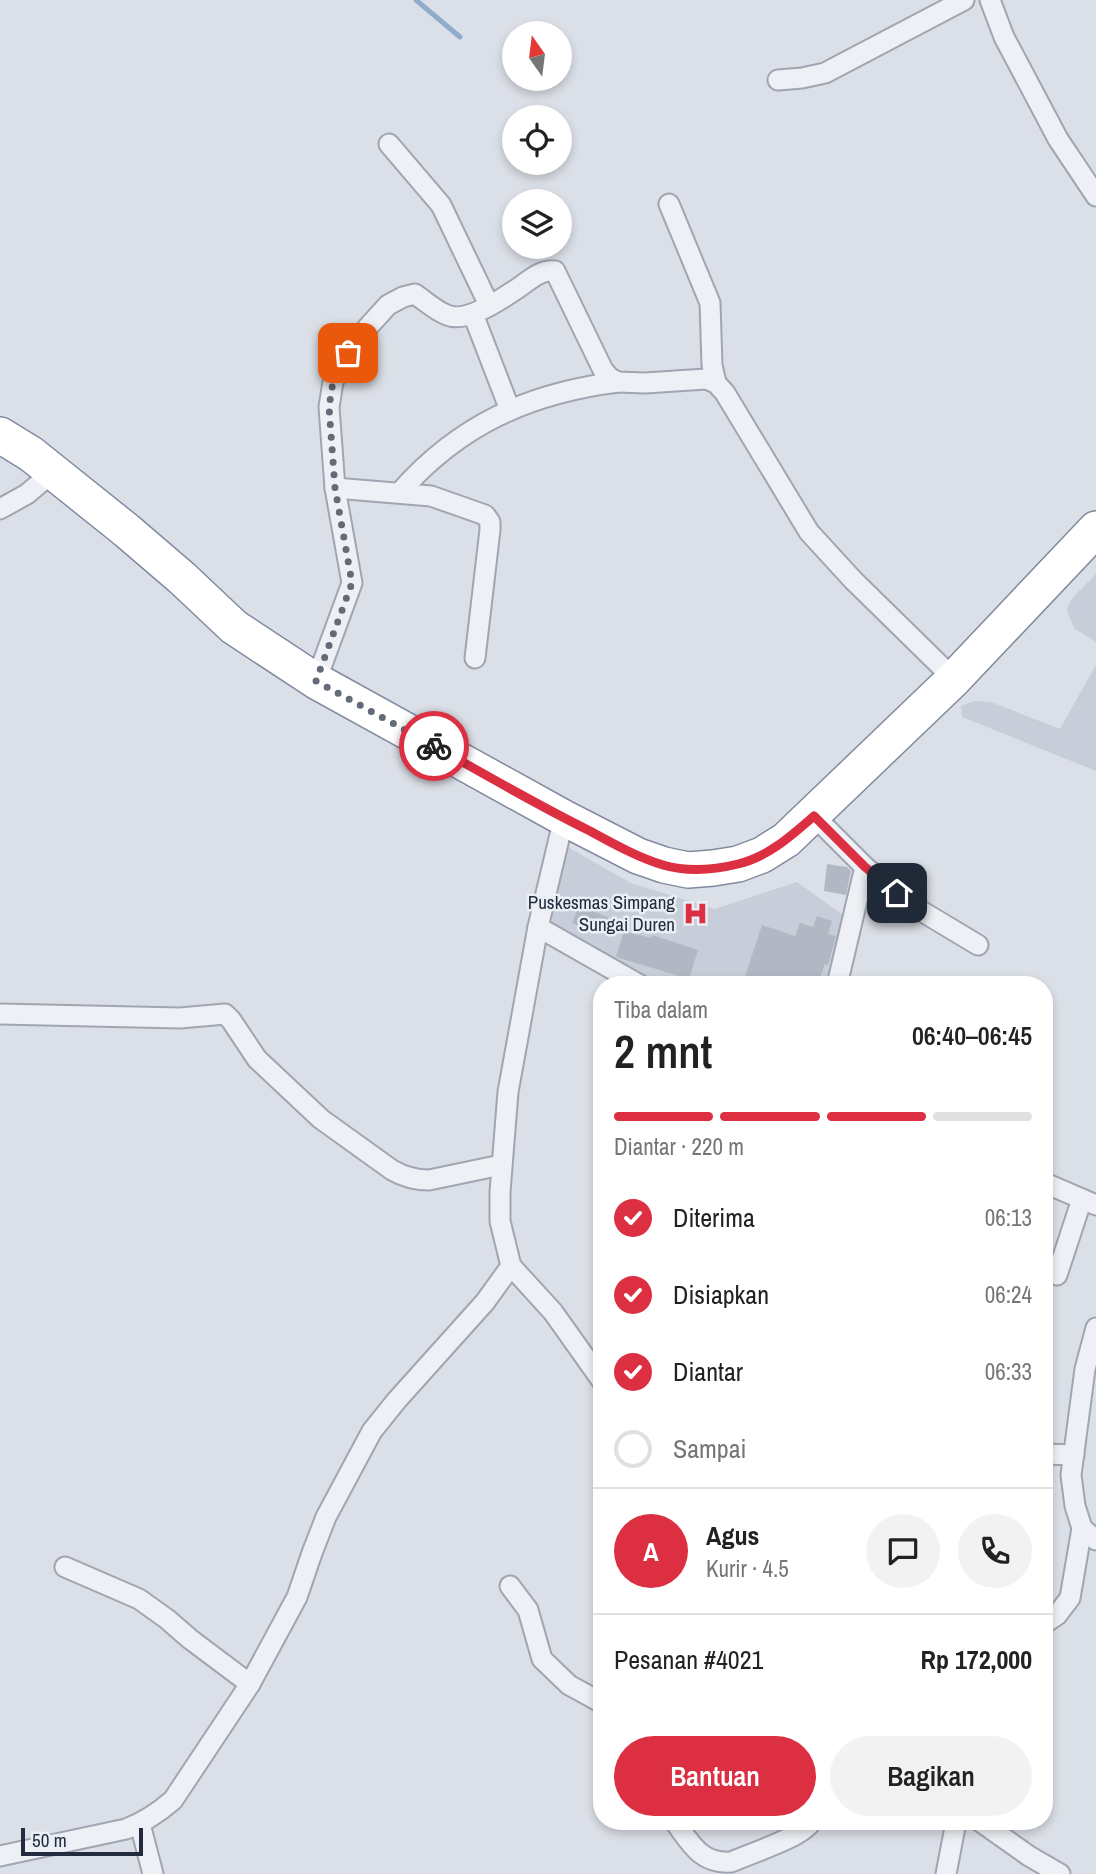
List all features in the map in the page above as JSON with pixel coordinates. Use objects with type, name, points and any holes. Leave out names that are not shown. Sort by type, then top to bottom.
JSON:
[{"type":"highway","points":[[0,435],[31,454],[53,472],[182,578],[234,627],[316,681],[638,856],[688,870],[738,864],[762,855],[786,840],[954,679],[1096,529]]},
{"type":"street","points":[[778,80],[825,72],[964,0]]},
{"type":"street","points":[[990,0],[1003,37],[1058,139],[1096,196]]},
{"type":"street","points":[[389,144],[441,205],[481,309],[510,410]]},
{"type":"street","points":[[669,204],[710,303],[712,365],[716,383]]},
{"type":"street","points":[[316,681],[352,583],[335,488],[329,407],[333,382],[348,353],[388,305],[415,294],[448,316],[459,317],[511,293],[535,276],[548,270],[555,271],[603,370],[618,382]]},
{"type":"street","points":[[400,492],[421,468],[457,440],[497,415],[540,398],[583,386],[705,379],[716,383],[725,393],[809,532],[853,580],[954,679]]},
{"type":"street","points":[[0,509],[27,494],[53,472]]},
{"type":"street","points":[[335,488],[431,496],[485,515],[490,522],[475,658]]},
{"type":"street","points":[[814,816],[865,867],[913,906],[978,945]]},
{"type":"street","points":[[564,818],[538,927],[508,1092],[501,1165],[500,1221],[511,1266],[553,1312],[593,1368]]},
{"type":"street","points":[[839,976],[865,867]]},
{"type":"street","points":[[538,927],[624,976]]},
{"type":"street","points":[[0,1014],[192,1018],[225,1014],[257,1059],[321,1119],[404,1177],[429,1180],[501,1165]]},
{"type":"street","points":[[1053,1186],[1089,1202],[1057,1275]]},
{"type":"street","points":[[0,1856],[126,1829],[159,1813],[173,1800],[250,1684],[297,1597],[326,1517],[372,1431],[485,1302],[511,1266]]},
{"type":"street","points":[[1053,1618],[1070,1598],[1089,1534],[1075,1506],[1071,1475],[1085,1369],[1096,1328]]},
{"type":"street","points":[[1053,1454],[1073,1455]]},
{"type":"street","points":[[65,1567],[139,1599],[250,1684]]},
{"type":"street","points":[[510,1587],[528,1610],[542,1659],[569,1685],[593,1698]]},
{"type":"street","points":[[140,1824],[153,1874]]},
{"type":"street","points":[[681,1830],[697,1850],[717,1868],[805,1830]]},
{"type":"street","points":[[946,1874],[954,1830]]},
{"type":"street","points":[[992,1830],[1060,1874]]},
{"type":"shaded area","points":[[1096,574],[1096,642],[1075,629],[1067,608],[1072,598]]},
{"type":"shaded area","points":[[1096,665],[1096,771],[962,717],[961,706],[974,701],[991,702],[1060,729]]},
{"type":"shaded area","name":"Puskesmas Simpang Sungai Duren","points":[[564,845],[631,883],[715,909],[797,882],[846,917],[835,976],[642,976],[560,930],[551,921],[548,905]]},
{"type":"building","points":[[827,864],[847,867],[851,871],[846,895],[824,891]]},
{"type":"building","points":[[579,906],[608,917],[601,934],[572,923]]},
{"type":"building","points":[[817,916],[832,921],[828,934],[836,936],[828,965],[825,964],[820,976],[745,976],[762,925],[795,936],[800,923],[813,927]]},
{"type":"building","points":[[624,931],[651,938],[652,935],[698,950],[690,976],[679,976],[616,957]]},
{"type":"waterway","points":[[416,0],[460,37]]},
{"type":"way so far","points":[[348,353],[333,382],[329,407],[335,488],[352,583],[316,681],[434,746]]},
{"type":"place","name":"Puskesmas Simpang Sungai Duren","points":[[695,913]]},
{"type":"route","points":[[434,746],[638,856],[688,870],[738,864],[762,855],[786,840],[814,816],[865,867],[897,893]]}]
